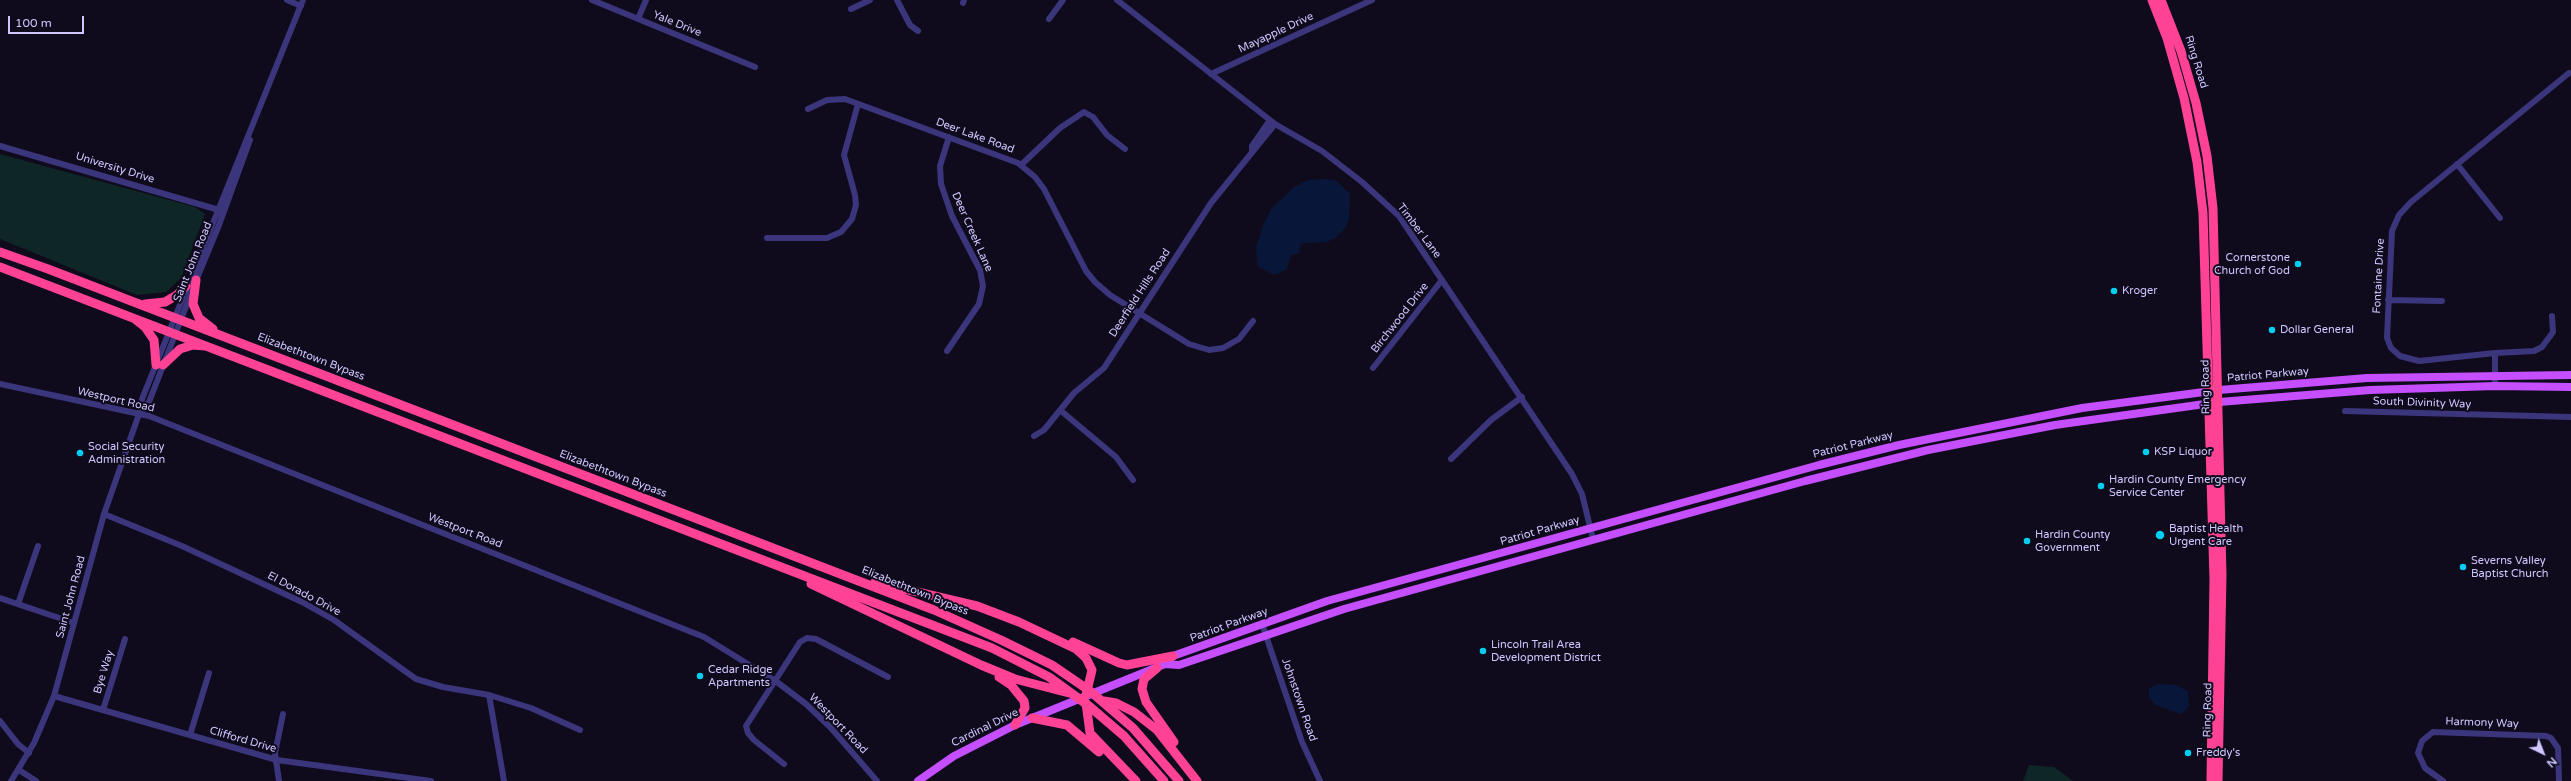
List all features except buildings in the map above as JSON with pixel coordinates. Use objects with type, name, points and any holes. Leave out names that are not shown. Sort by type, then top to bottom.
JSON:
[{"type":"highway","name":"Ring Road","points":[[2152,0],[2167,38],[2178,76],[2197,162],[2203,220],[2214,579],[2210,781]]},
{"type":"highway","name":"Ring Road","points":[[2161,0],[2187,68],[2207,156],[2214,225],[2219,390],[2222,583],[2218,781]]},
{"type":"highway","name":"Elizabethtown Bypass","points":[[0,252],[177,318],[934,610],[1036,657],[1090,691],[1118,714],[1146,741],[1179,781]]},
{"type":"highway","points":[[0,266],[218,348],[975,641],[1033,668],[1061,685],[1112,725],[1164,781]]},
{"type":"highway","points":[[196,280],[192,297],[195,311],[205,323],[222,336]]},
{"type":"highway","points":[[122,297],[150,305],[158,304],[171,300],[186,286]]},
{"type":"highway","points":[[117,310],[139,322],[150,333],[156,347],[159,365],[174,353],[186,347],[201,346],[218,348]]},
{"type":"highway","points":[[746,538],[892,588],[977,606],[1067,639],[1119,663],[1138,664],[1174,656]]},
{"type":"highway","points":[[765,560],[980,665],[1011,685],[1024,701],[1025,708],[1015,725]]},
{"type":"highway","points":[[1019,622],[1076,650],[1086,658],[1092,670],[1091,680],[1086,696],[1088,725],[1096,742],[1136,781]]},
{"type":"highway","points":[[980,665],[1046,688],[1116,703],[1134,712],[1157,730],[1197,780]]},
{"type":"highway","points":[[1161,666],[1144,679],[1142,689],[1146,702],[1175,742],[1197,780]]},
{"type":"highway","points":[[1032,718],[1067,725],[1111,763],[1126,772]]},
{"type":"main road","name":"Patriot Parkway","points":[[1066,704],[1161,666],[1174,656],[1327,601],[1819,465],[1914,442],[2082,408],[2208,391],[2367,378],[2495,374],[2571,375]]},
{"type":"main road","name":"Patriot Parkway","points":[[1161,666],[1179,665],[1344,608],[1805,481],[1928,450],[2055,425],[2208,403],[2363,390],[2495,386],[2571,387]]},
{"type":"main road","name":"Cardinal Drive","points":[[918,781],[954,756],[1015,725],[1066,704]]},
{"type":"street","points":[[287,0],[302,3]]},
{"type":"street","name":"Yale Drive","points":[[592,0],[755,67]]},
{"type":"street","points":[[638,19],[646,0]]},
{"type":"street","points":[[851,9],[870,0]]},
{"type":"street","points":[[897,0],[910,25],[918,31]]},
{"type":"street","points":[[1049,19],[1063,0]]},
{"type":"street","name":"Timber Lane","points":[[1117,0],[1273,122],[1322,151],[1380,198],[1404,224],[1522,397],[1572,474],[1582,494],[1593,539]]},
{"type":"street","name":"Mayapple Drive","points":[[1211,74],[1372,0]]},
{"type":"street","name":"Saint John Road","points":[[177,318],[196,280],[220,210],[302,3]]},
{"type":"street","name":"Fontaine Drive","points":[[2552,316],[2553,332],[2542,347],[2534,351],[2495,353],[2419,361],[2400,356],[2392,348],[2387,338],[2391,239],[2395,222],[2411,202],[2568,73]]},
{"type":"street","name":"Deer Lake Road","points":[[808,109],[833,98],[858,104],[1012,160],[1021,165],[1044,189],[1090,277],[1099,287],[1189,344],[1209,350],[1223,348],[1235,343],[1254,321]]},
{"type":"street","points":[[767,238],[827,238],[841,232],[852,219],[856,205],[855,195],[844,155],[858,104]]},
{"type":"street","points":[[1021,165],[1060,128],[1084,112],[1093,117],[1107,135],[1125,149]]},
{"type":"street","name":"Deerfield Hills Road","points":[[1034,436],[1044,430],[1074,393],[1104,368],[1211,203],[1252,151],[1256,149],[1273,122]]},
{"type":"street","name":"Deer Creek Lane","points":[[947,351],[979,304],[983,286],[980,270],[952,216],[941,184],[940,166],[949,137]]},
{"type":"street","name":"University Drive","points":[[0,146],[220,210]]},
{"type":"street","points":[[2457,164],[2500,218]]},
{"type":"street","name":"Saint John Road","points":[[11,781],[29,752],[54,696],[104,514],[139,414],[149,402],[159,365],[177,318],[186,286],[220,210]]},
{"type":"street","name":"Birchwood Drive","points":[[1373,368],[1442,280]]},
{"type":"street","points":[[2388,300],[2442,301]]},
{"type":"street","points":[[2495,353],[2495,386]]},
{"type":"street","name":"Westport Road","points":[[0,384],[139,414],[692,631],[718,644],[777,682],[806,704],[831,728],[877,781]]},
{"type":"street","points":[[1451,459],[1491,420],[1522,397]]},
{"type":"street","points":[[1060,410],[1116,457],[1132,480]]},
{"type":"street","name":"South Divinity Way","points":[[2345,411],[2571,417]]},
{"type":"street","name":"El Dorado Drive","points":[[104,514],[182,546],[302,602],[334,620],[416,679],[443,687],[489,695],[531,708],[580,730]]},
{"type":"street","points":[[18,604],[38,546]]},
{"type":"street","points":[[0,598],[74,623]]},
{"type":"street","name":"Johnstown Road","points":[[1262,624],[1302,742],[1320,781]]},
{"type":"street","points":[[784,764],[754,740],[747,730],[749,719],[777,682],[800,642],[811,638],[842,651],[888,677]]},
{"type":"street","name":"Bye Way","points":[[103,710],[125,639]]},
{"type":"street","points":[[190,735],[209,673]]},
{"type":"street","points":[[489,695],[504,781]]},
{"type":"street","name":"Clifford Drive","points":[[54,696],[277,760],[432,781]]},
{"type":"street","points":[[279,781],[275,753],[282,714]]},
{"type":"street","points":[[0,721],[18,744],[29,752]]},
{"type":"street","name":"Harmony Way","points":[[2443,781],[2425,768],[2418,753],[2422,741],[2433,732],[2546,736],[2551,738],[2558,748],[2559,781]]},
{"type":"street","points":[[19,770],[36,781]]},
{"type":"green space","points":[[0,154],[195,207],[205,214],[181,278],[166,292],[137,295],[0,239]]},
{"type":"green space","points":[[2029,765],[2054,767],[2073,781],[2023,781]]},
{"type":"water","points":[[1308,180],[1336,180],[1350,194],[1349,219],[1346,228],[1335,238],[1327,242],[1304,243],[1300,245],[1299,253],[1291,255],[1287,269],[1277,274],[1272,274],[1258,267],[1256,247],[1264,223],[1272,208],[1294,187]]},
{"type":"water","points":[[2159,684],[2177,685],[2188,692],[2189,706],[2182,714],[2155,705],[2149,698],[2149,688]]},
{"type":"place","name":"Cornerstone Church of God","points":[[2298,264]]},
{"type":"place","name":"Kroger","points":[[2114,291]]},
{"type":"place","name":"Dollar General","points":[[2272,330]]},
{"type":"place","name":"KSP Liquor","points":[[2146,452]]},
{"type":"place","name":"Social Security Administration","points":[[80,453]]},
{"type":"place","name":"Hardin County Emergency Service Center","points":[[2101,486]]},
{"type":"place","name":"Baptist Health Urgent Care","points":[[2160,535]]},
{"type":"place","name":"Hardin County Government","points":[[2027,541]]},
{"type":"place","name":"Severns Valley Baptist Church","points":[[2463,567]]},
{"type":"place","name":"Lincoln Trail Area Development District","points":[[1483,651]]},
{"type":"place","name":"Cedar Ridge Apartments","points":[[700,676]]},
{"type":"place","name":"Freddy's","points":[[2188,753]]}]
